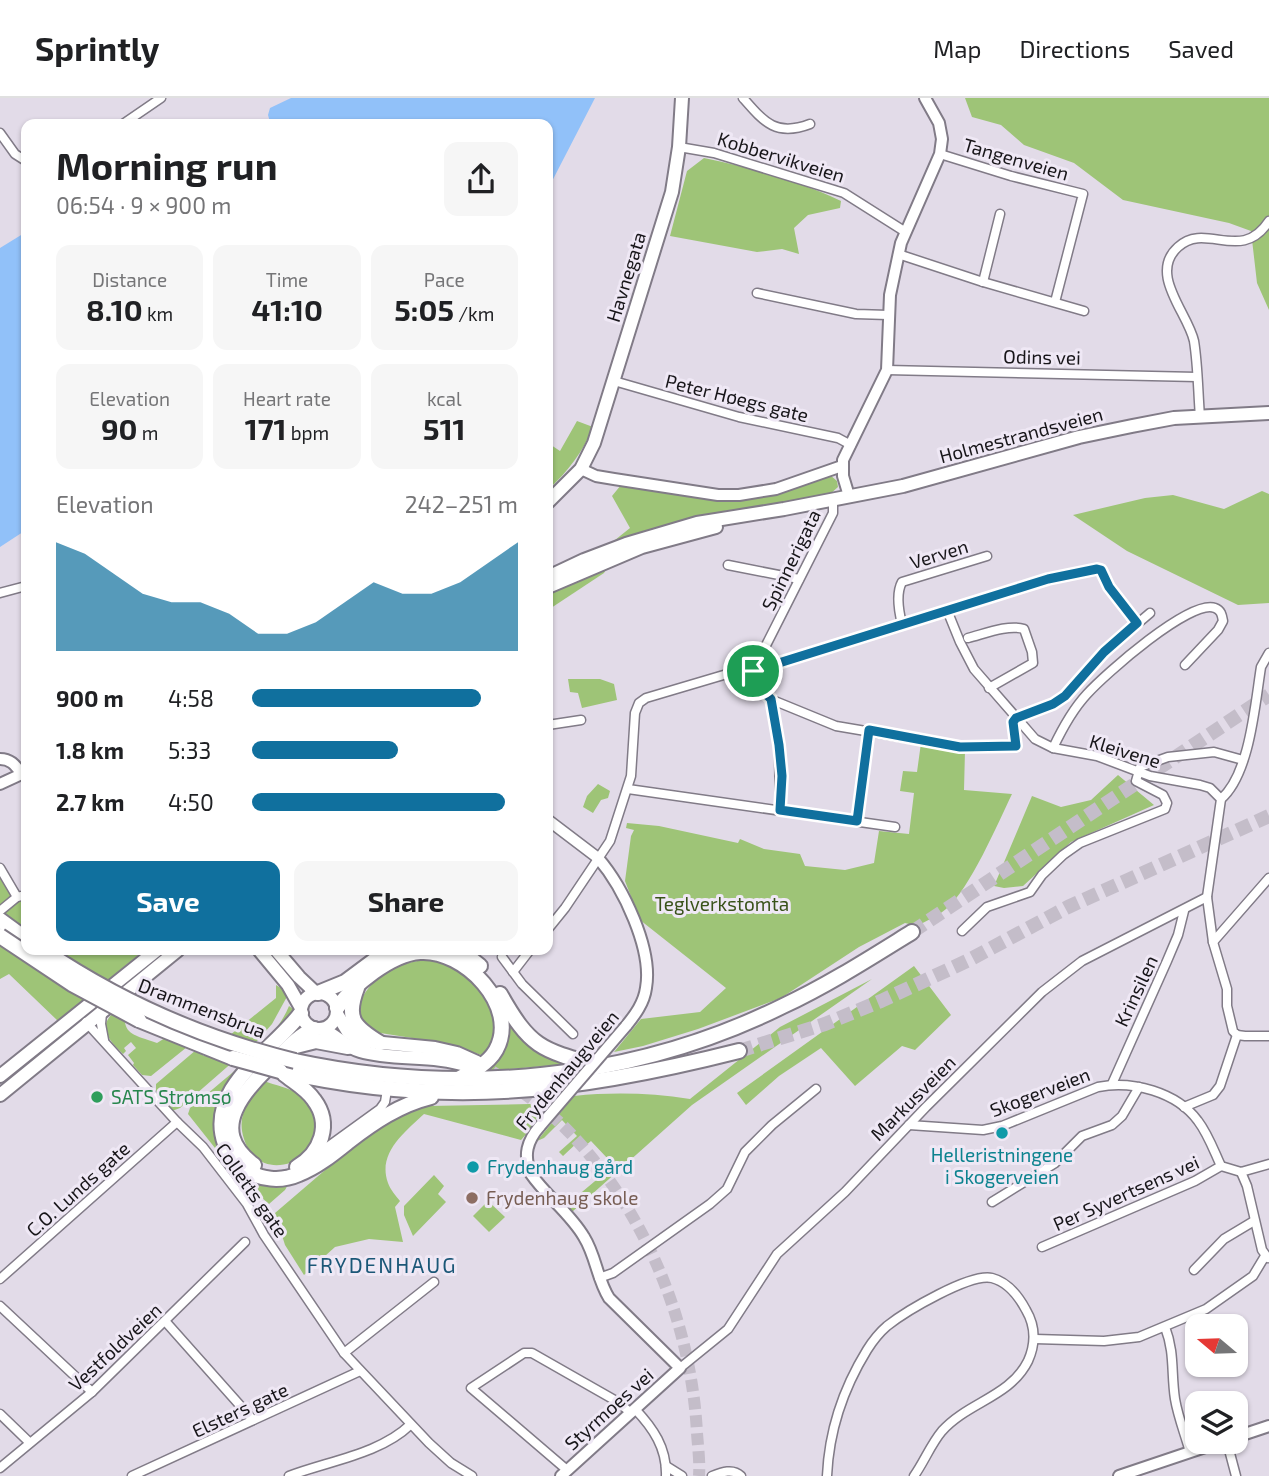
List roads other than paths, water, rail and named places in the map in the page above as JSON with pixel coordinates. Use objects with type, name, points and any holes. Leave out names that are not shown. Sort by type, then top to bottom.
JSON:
[{"type":"highway","points":[[0,920],[21,935]]},
{"type":"highway","name":"Drammensbrua","points":[[51,955],[117,995],[191,1029],[280,1058],[357,1073],[453,1081],[526,1077],[602,1067],[686,1045],[756,1019],[832,981],[912,932]]},
{"type":"highway","name":"Drammensbrua","points":[[0,936],[21,950]]},
{"type":"highway","name":"Drammensbrua","points":[[28,955],[72,984],[139,1020],[215,1052],[285,1074],[387,1090],[444,1093]]},
{"type":"highway","points":[[317,993],[350,979],[381,955]]},
{"type":"highway","points":[[337,1011],[346,996],[390,961],[408,955]]},
{"type":"highway","points":[[444,955],[473,971],[492,995],[501,1023],[501,1036],[488,1060],[453,1081]]},
{"type":"highway","points":[[466,955],[478,964],[515,1020],[534,1041],[561,1056],[602,1067]]},
{"type":"highway","points":[[358,987],[352,1005],[353,1020],[361,1031],[380,1043]]},
{"type":"highway","points":[[301,1010],[241,1077],[225,1105],[221,1121],[223,1138],[230,1155],[243,1168],[257,1176],[289,1178],[302,1173],[320,1164],[387,1114],[444,1093],[508,1092],[602,1082],[739,1051]]},
{"type":"highway","points":[[285,1074],[310,1095],[321,1114],[322,1138],[310,1158],[288,1170],[267,1170],[254,1165],[243,1156],[233,1136],[232,1121],[238,1101],[297,1038],[318,1029]]},
{"type":"highway","points":[[288,1048],[316,1041],[348,1047]]},
{"type":"main road","name":"Havnegata","points":[[583,466],[614,381],[669,200],[679,146],[682,98]]},
{"type":"main road","points":[[849,496],[842,466],[887,370],[888,315],[904,231],[940,154],[942,139],[939,123],[925,98]]},
{"type":"main road","name":"Holmestrandsveien","points":[[553,576],[584,560],[671,529],[729,516],[833,500],[944,476],[1095,433],[1174,418],[1269,413]]},
{"type":"main road","points":[[553,497],[583,466],[596,476],[727,495],[776,489],[842,466]]},
{"type":"main road","name":"Holmestrandsveien","points":[[553,585],[615,557],[660,541],[784,509]]},
{"type":"main road","points":[[0,759],[7,759],[21,770]]},
{"type":"main road","points":[[0,784],[21,774]]},
{"type":"main road","name":"Frydenhaugveien","points":[[598,858],[625,898],[635,922],[647,965],[644,996],[626,1027],[540,1126],[528,1144],[527,1164],[538,1184],[576,1226],[591,1250],[599,1278],[609,1298],[681,1368]]},
{"type":"main road","points":[[0,1076],[151,955]]},
{"type":"main road","points":[[0,1095],[172,955]]},
{"type":"main road","points":[[263,955],[288,985],[307,1024],[336,1037],[348,1047],[368,1053],[473,1064],[457,1053],[435,1048],[356,1039],[345,1028],[328,996],[317,993],[280,955]]},
{"type":"main road","points":[[301,1010],[308,997],[317,993]]},
{"type":"main road","points":[[318,1029],[330,1025],[337,1011]]},
{"type":"main road","name":"Styrmoes vei","points":[[564,1473],[681,1368]]},
{"type":"main road","points":[[1248,1433],[1269,1426]]},
{"type":"main road","points":[[1119,1476],[1185,1454]]},
{"type":"street","points":[[130,119],[161,98]]},
{"type":"street","points":[[743,98],[759,118],[771,124],[791,129],[810,124]]},
{"type":"street","points":[[0,132],[15,154],[21,157]]},
{"type":"street","name":"Kobbervikveien","points":[[679,146],[723,155],[845,192],[904,231]]},
{"type":"street","name":"Tangenveien","points":[[940,154],[1083,194],[1055,302]]},
{"type":"street","points":[[983,282],[1000,214]]},
{"type":"street","points":[[1200,417],[1194,341],[1168,281],[1169,260],[1173,251],[1185,242],[1200,238],[1244,242],[1258,234],[1269,221]]},
{"type":"street","points":[[898,254],[1084,311]]},
{"type":"street","points":[[757,293],[856,314],[888,315]]},
{"type":"street","name":"Odins vei","points":[[887,370],[1197,377]]},
{"type":"street","name":"Peter Høegs gate","points":[[614,381],[739,417],[838,438],[851,445]]},
{"type":"street","name":"Spinnerigata","points":[[753,671],[833,513],[833,500]]},
{"type":"street","name":"Verven","points":[[901,624],[899,587],[902,582],[987,556]]},
{"type":"street","points":[[728,565],[799,579]]},
{"type":"street","points":[[553,922],[610,841],[628,789],[635,713],[638,705],[646,698],[727,674],[753,671],[1048,579],[1097,569],[1101,570],[1109,587],[1137,623]]},
{"type":"street","points":[[0,593],[21,587]]},
{"type":"street","points":[[1051,748],[1076,707],[1112,670],[1175,622],[1195,611],[1207,607],[1215,608],[1221,612],[1223,621],[1218,631],[1185,665]]},
{"type":"street","name":"Kleivene","points":[[947,610],[974,669],[1035,739],[1051,748],[1097,756],[1150,776],[1210,788],[1221,799]]},
{"type":"street","points":[[753,671],[758,687],[771,699],[836,726],[960,747],[1016,746],[1013,722],[1016,718],[1053,704],[1065,696],[1104,652],[1150,613]]},
{"type":"street","points":[[968,638],[1020,627],[1024,629],[1033,663],[989,688]]},
{"type":"street","points":[[1269,653],[1261,667],[1243,760],[1232,788],[1221,799],[1207,897],[1213,942],[1227,989],[1233,1031],[1237,1035],[1269,1036]]},
{"type":"street","points":[[771,699],[782,776],[780,810]]},
{"type":"street","points":[[553,725],[578,720]]},
{"type":"street","points":[[857,821],[869,730]]},
{"type":"street","points":[[962,931],[987,907],[1030,892],[1049,868],[1080,843],[1165,808],[1167,803],[1163,795],[1136,781],[1140,767],[1168,757],[1214,752],[1243,760]]},
{"type":"street","points":[[628,789],[895,827]]},
{"type":"street","name":"Frydenhaugveien","points":[[553,824],[598,858]]},
{"type":"street","points":[[0,868],[21,895]]},
{"type":"street","points":[[1213,942],[1269,877]]},
{"type":"street","points":[[0,911],[21,897]]},
{"type":"street","name":"Markusveien","points":[[681,1368],[728,1329],[777,1254],[845,1192],[1042,992],[1064,974],[1118,941],[1184,911],[1207,897]]},
{"type":"street","name":"Krinsilen","points":[[1112,1084],[1172,948],[1184,911]]},
{"type":"street","points":[[513,972],[526,955]]},
{"type":"street","points":[[502,957],[573,1034]]},
{"type":"street","name":"Colletts gate","points":[[79,1012],[177,1122],[203,1147],[237,1190],[344,1353],[410,1425],[451,1463],[472,1476]]},
{"type":"street","points":[[102,1013],[104,1040]]},
{"type":"street","points":[[1184,1107],[1213,1095],[1220,1086],[1237,1035]]},
{"type":"street","name":"Skogerveien","points":[[909,1125],[983,1130],[1002,1126],[1098,1087],[1112,1084],[1139,1087],[1151,1090],[1184,1107],[1198,1120],[1221,1166]]},
{"type":"street","points":[[992,1202],[1055,1163],[1082,1136],[1112,1125],[1122,1116],[1139,1087]]},
{"type":"street","points":[[310,1158],[380,1109],[385,1102],[387,1090]]},
{"type":"street","points":[[599,1278],[612,1273],[710,1204],[727,1189],[745,1152],[772,1125],[816,1090]]},
{"type":"street","name":"C.O. Lunds gate","points":[[0,1279],[177,1122]]},
{"type":"street","points":[[1221,1166],[1241,1171],[1269,1164]]},
{"type":"street","name":"Per Syvertsens vei","points":[[1042,1247],[1195,1181],[1221,1166]]},
{"type":"street","points":[[1035,1339],[1134,1339],[1206,1309],[1253,1276],[1267,1257],[1241,1171]]},
{"type":"street","points":[[1194,1270],[1224,1239],[1254,1221]]},
{"type":"street","name":"Vestfoldveien","points":[[0,1468],[92,1392],[245,1242]]},
{"type":"street","points":[[827,1476],[836,1418],[850,1382],[868,1348],[885,1328],[905,1313],[970,1279],[990,1277],[1004,1283],[1020,1298],[1032,1320],[1035,1339],[1027,1361],[1013,1381],[998,1395],[958,1417],[942,1431],[914,1476]]},
{"type":"street","points":[[344,1353],[434,1282]]},
{"type":"street","points":[[0,1306],[92,1392]]},
{"type":"street","points":[[165,1321],[253,1420]]},
{"type":"street","points":[[1165,1328],[1172,1355],[1176,1404],[1185,1435]]},
{"type":"street","points":[[564,1473],[471,1388],[524,1353],[532,1353],[633,1411],[659,1441],[666,1476]]},
{"type":"street","name":"Elsters gate","points":[[132,1476],[360,1371]]},
{"type":"street","points":[[0,1414],[29,1442]]},
{"type":"street","points":[[289,1476],[379,1446],[397,1437],[410,1425]]},
{"type":"street","points":[[1230,1454],[1236,1476]]},
{"type":"street","points":[[666,1466],[682,1476]]},
{"type":"street","points":[[712,1476],[728,1471],[741,1476]]},
{"type":"water","points":[[291,98],[595,98],[553,179],[553,119],[269,119],[270,108]]},
{"type":"water","points":[[21,235],[21,533],[0,547],[0,248]]},
{"type":"tunnel","points":[[912,932],[1269,695]]},
{"type":"tunnel","points":[[739,1051],[825,1024],[881,1001],[969,960],[1068,907],[1269,816]]},
{"type":"tunnel","points":[[477,1062],[520,1090],[559,1122],[589,1154],[615,1188],[638,1226],[673,1306],[685,1348],[693,1390],[699,1476]]},
{"type":"place","name":"SATS Strømsø","points":[[97,1097]]},
{"type":"place","name":"Helleristningene i Skogerveien","points":[[1002,1133]]},
{"type":"place","name":"Frydenhaug gård","points":[[473,1167]]},
{"type":"place","name":"Frydenhaug skole","points":[[472,1198]]},
{"type":"district","name":"FRYDENHAUG","points":[[382,1266]]},
{"type":"park label","name":"Teglverkstomta","points":[[722,904]]}]
